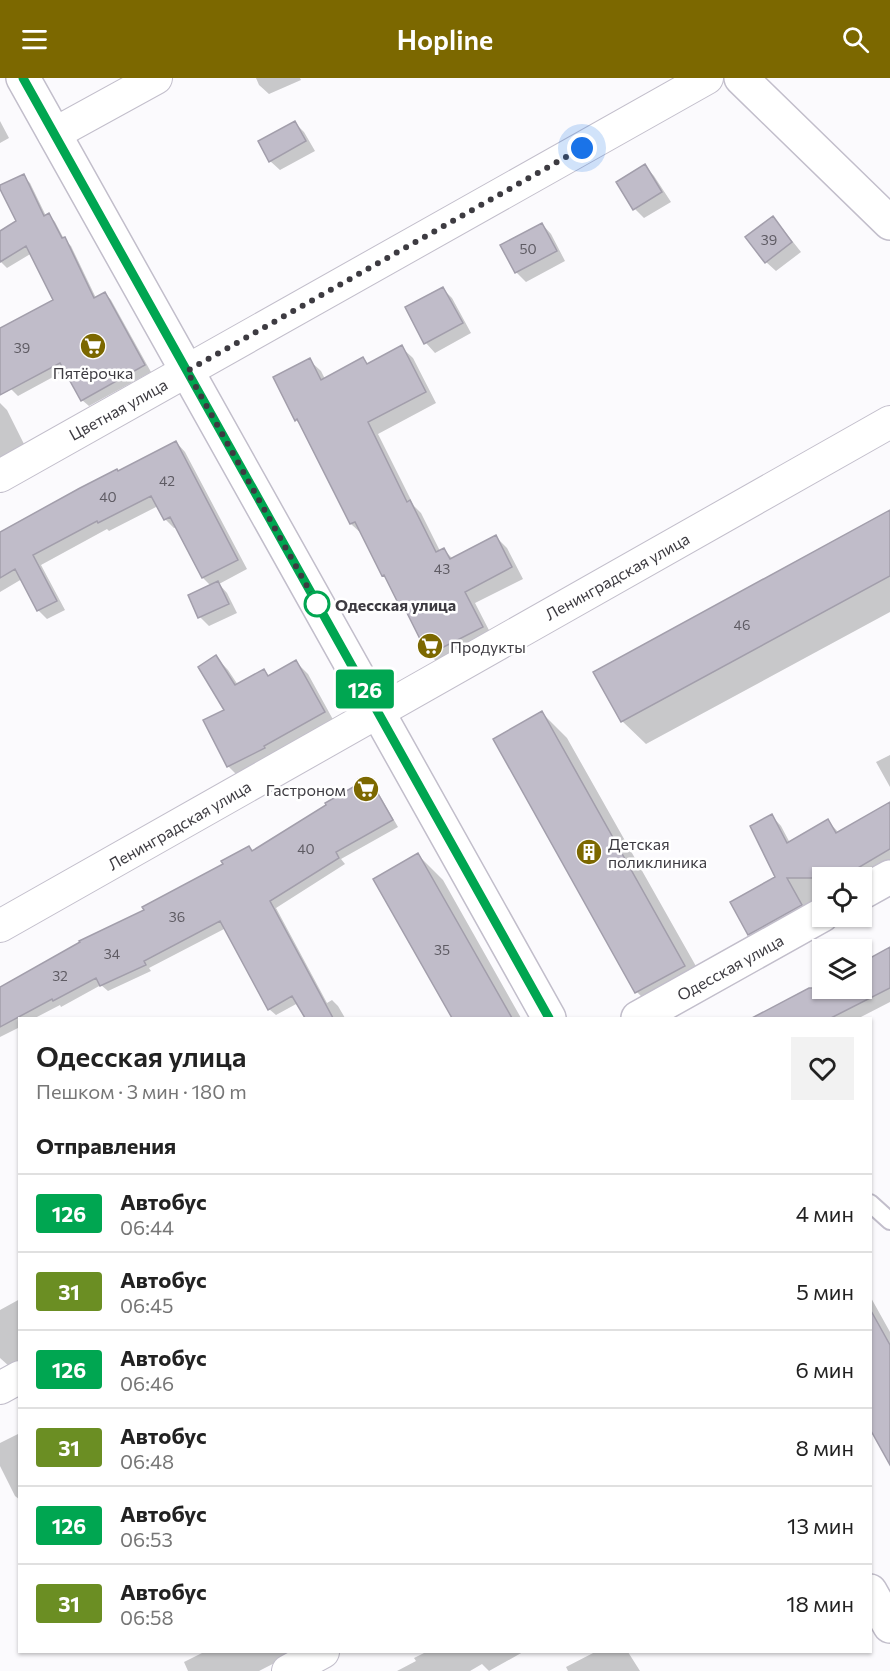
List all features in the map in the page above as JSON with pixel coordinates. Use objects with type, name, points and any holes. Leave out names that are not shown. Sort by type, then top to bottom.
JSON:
[{"type":"main road","points":[[23,78],[548,1017]]},
{"type":"main road","points":[[741,78],[890,223]]},
{"type":"main road","points":[[872,887],[890,877]]},
{"type":"main road","name":"Одесская улица","points":[[640,1017],[812,921]]},
{"type":"main road","points":[[872,1594],[890,1626]]},
{"type":"street","points":[[54,134],[156,78]]},
{"type":"street","name":"Цветная улица","points":[[0,476],[707,78]]},
{"type":"street","name":"Ленинградская улица","points":[[0,926],[890,422]]},
{"type":"street","points":[[0,1388],[18,1378]]},
{"type":"street","points":[[288,1671],[321,1653]]},
{"type":"lane","points":[[872,1205],[890,1221]]},
{"type":"building","points":[[295,121],[306,141],[269,162],[258,141]]},
{"type":"building","points":[[645,164],[662,192],[633,210],[616,182]]},
{"type":"building","points":[[24,174],[44,216],[49,213],[62,238],[65,237],[94,298],[105,292],[145,365],[81,401],[60,363],[0,395],[0,328],[53,300],[26,246],[0,262],[0,231],[16,221],[0,185]]},
{"type":"building","points":[[773,216],[792,242],[765,263],[745,237]]},
{"type":"building","points":[[542,223],[557,251],[515,273],[500,245]]},
{"type":"building","points":[[443,287],[463,323],[424,344],[405,307]]},
{"type":"building","points":[[402,345],[426,392],[368,422],[407,502],[410,500],[436,552],[444,548],[450,559],[496,535],[512,567],[465,592],[483,627],[428,655],[401,601],[398,603],[384,575],[382,576],[355,522],[350,524],[273,377],[310,358],[321,380],[363,357],[367,364]]},
{"type":"building","points":[[176,441],[238,560],[202,578],[170,517],[164,520],[151,496],[33,555],[57,601],[37,611],[15,569],[0,578],[0,532],[80,488]]},
{"type":"building","points":[[890,510],[890,576],[621,722],[593,672]]},
{"type":"building","points":[[218,581],[229,604],[198,618],[188,595]]},
{"type":"building","points":[[216,655],[235,685],[264,669],[268,676],[296,660],[325,712],[264,746],[265,748],[227,767],[203,720],[224,710],[198,667]]},
{"type":"building","name":"Детская поликлиника","points":[[542,711],[685,966],[635,993],[493,739]]},
{"type":"building","points":[[369,778],[393,820],[336,852],[339,858],[270,901],[332,1017],[304,1017],[292,996],[268,1010],[220,921],[144,961],[146,965],[100,986],[96,978],[0,1027],[0,987],[79,941],[144,910],[142,907],[223,864],[221,861],[249,846],[252,851],[326,805],[325,803]]},
{"type":"building","points":[[890,802],[890,849],[860,867],[812,867],[812,878],[787,878],[802,905],[748,935],[730,902],[775,877],[750,826],[772,814],[787,843],[828,819],[836,833]]},
{"type":"building","points":[[418,853],[511,1017],[451,1017],[373,879]]},
{"type":"building","points":[[890,947],[890,988],[872,997],[872,957]]},
{"type":"building","points":[[812,988],[812,999],[868,999],[833,1017],[754,1017]]},
{"type":"building","points":[[872,1313],[890,1345],[890,1465],[872,1433]]},
{"type":"bus line","name":"126","points":[[23,78],[548,1017]]},
{"type":"place","name":"Пятёрочка","points":[[93,346]]},
{"type":"place","name":"Одесская улица","points":[[317,604]]},
{"type":"place","name":"Продукты","points":[[430,646]]},
{"type":"place","name":"Гастроном","points":[[366,789]]},
{"type":"place","name":"Детская поликлиника","points":[[589,852]]},
{"type":"route","points":[[317,604],[187,371],[582,148]]}]
